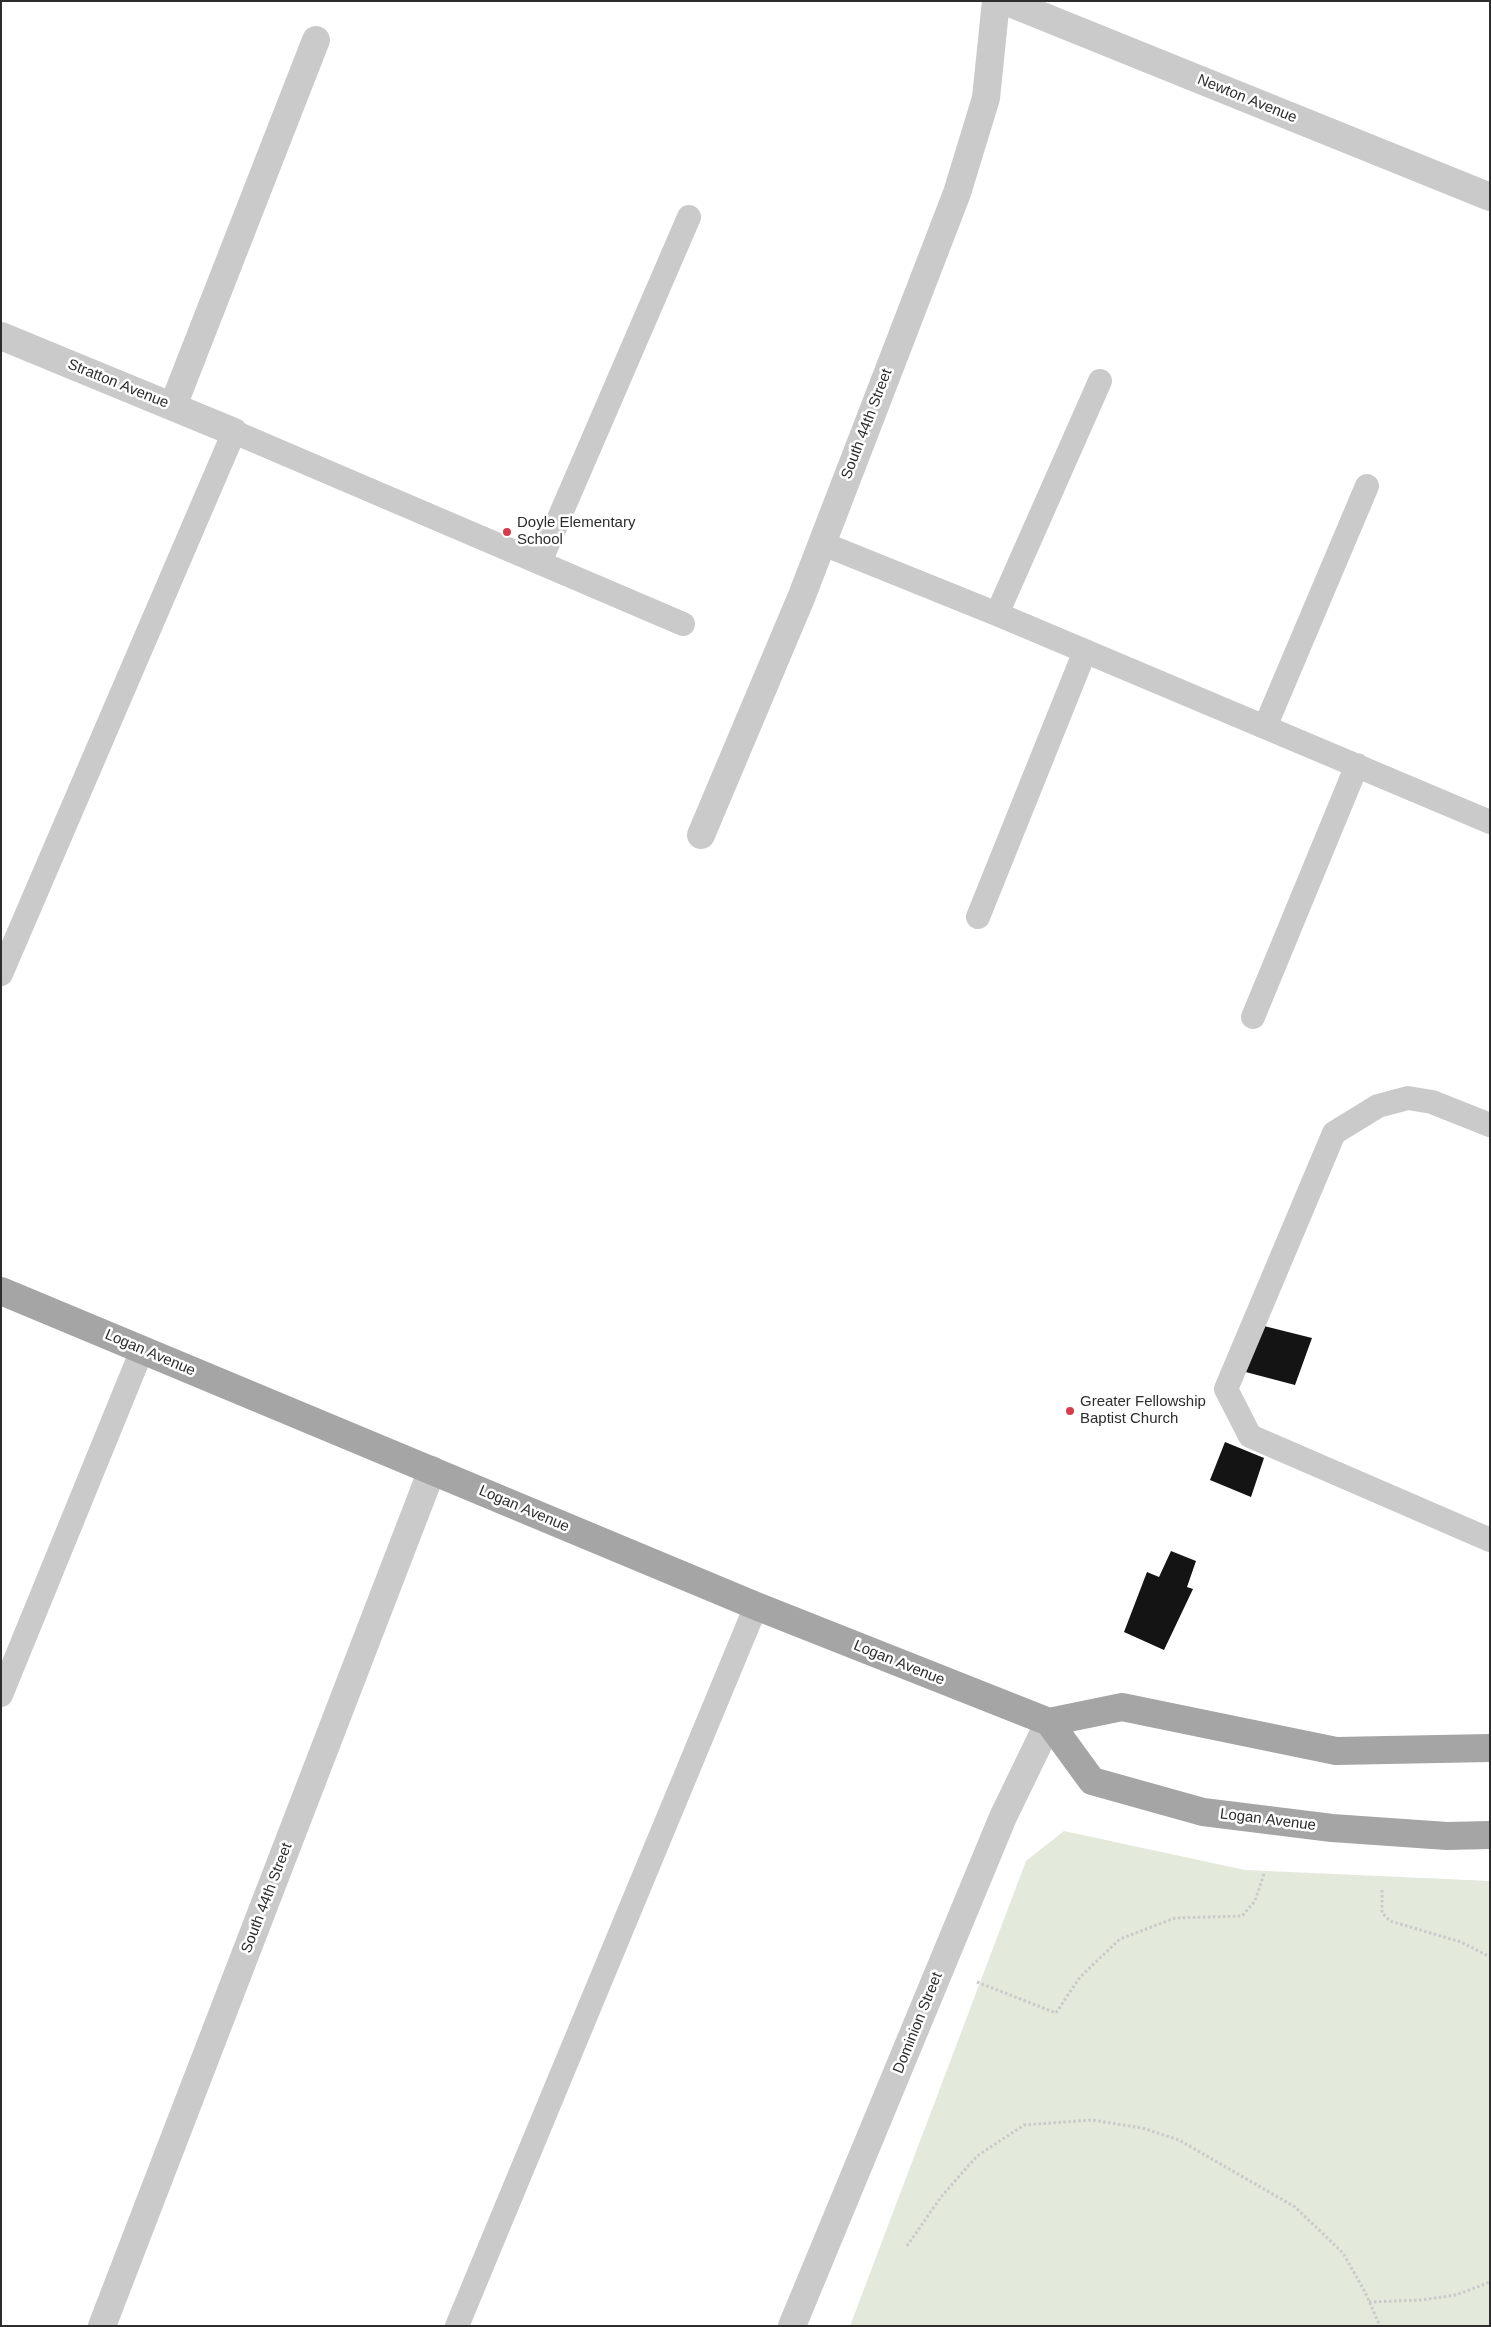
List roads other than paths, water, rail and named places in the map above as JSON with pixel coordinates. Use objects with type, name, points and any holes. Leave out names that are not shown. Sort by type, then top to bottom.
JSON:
[{"type":"main road","name":"Logan Avenue","points":[[1,1291],[756,1606],[1049,1722],[1092,1781],[1203,1812],[1332,1828],[1446,1836],[1490,1835]]},
{"type":"main road","points":[[1049,1722],[1122,1707],[1336,1751],[1490,1748]]},
{"type":"street","name":"South 44th Street","points":[[701,835],[800,598],[957,193],[986,98],[996,1]]},
{"type":"street","name":"Newton Avenue","points":[[1005,1],[1490,197]]},
{"type":"street","points":[[173,406],[316,40]]},
{"type":"street","name":"Stratton Avenue","points":[[1,336],[234,432]]},
{"type":"street","name":"South 44th Street","points":[[102,2326],[432,1470]]},
{"type":"street","name":"Dominion Street","points":[[792,2326],[999,1826],[1049,1722]]},
{"type":"lane","points":[[540,562],[688,217]]},
{"type":"lane","points":[[997,614],[1100,381]]},
{"type":"lane","points":[[1,974],[234,432],[684,624]]},
{"type":"lane","points":[[1265,727],[1367,486]]},
{"type":"lane","points":[[820,543],[997,614],[1490,822]]},
{"type":"lane","points":[[978,917],[1085,651]]},
{"type":"lane","points":[[1253,1017],[1357,765]]},
{"type":"lane","points":[[1490,1125],[1432,1102],[1408,1098],[1378,1106],[1334,1133],[1226,1389],[1250,1436],[1490,1540]]},
{"type":"lane","points":[[1,1695],[142,1350]]},
{"type":"lane","points":[[457,2326],[756,1606]]},
{"type":"place","name":"Doyle Elementary School","points":[[507,532]]},
{"type":"place","name":"Greater Fellowship Baptist Church","points":[[1070,1411]]}]
